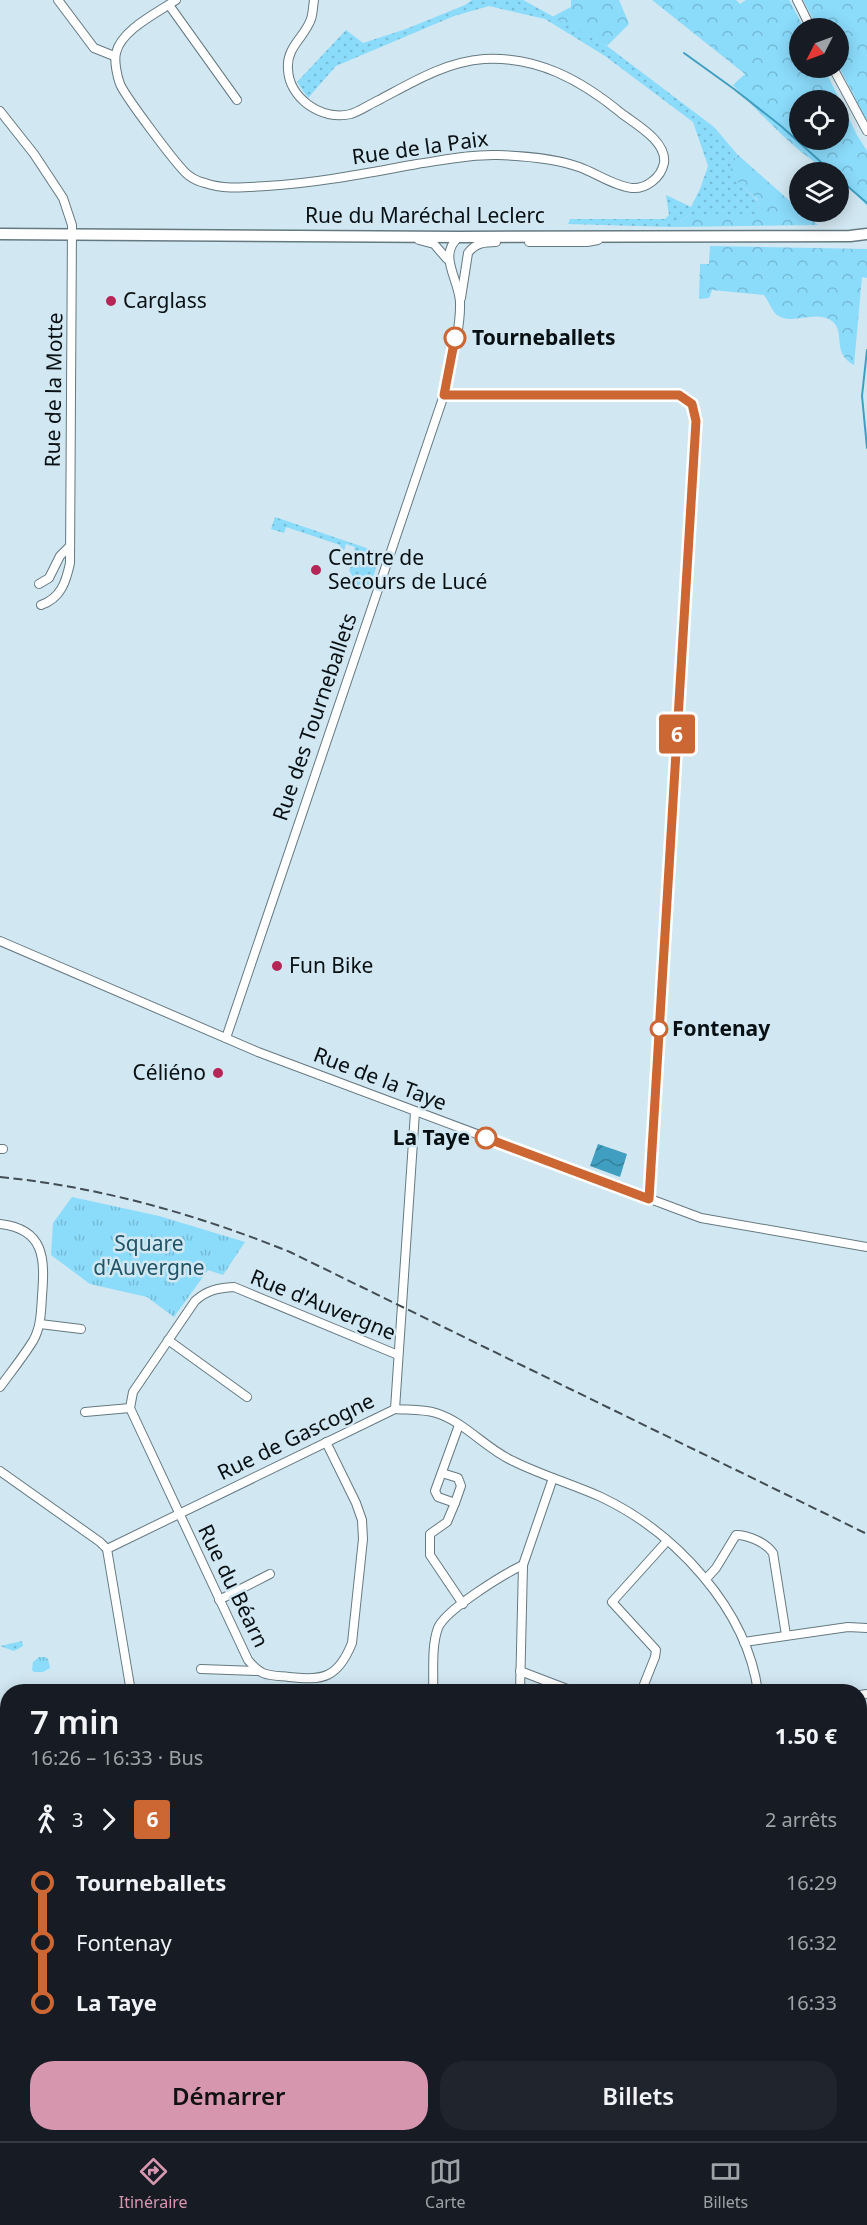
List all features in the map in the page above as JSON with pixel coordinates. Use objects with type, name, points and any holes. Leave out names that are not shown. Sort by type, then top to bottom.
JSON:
[{"type":"main road","name":"Rue du Maréchal Leclerc","points":[[0,234],[459,237],[867,236]]},
{"type":"street","points":[[58,0],[94,48],[114,56],[120,41],[129,32],[172,2],[237,100]]},
{"type":"street","name":"Rue de la Paix","points":[[114,56],[120,86],[173,159],[188,174],[205,184],[233,188],[307,184],[459,157],[494,155],[559,162],[633,188],[650,184],[660,174],[664,161],[662,150],[655,141],[604,99],[579,82],[557,72],[512,59],[466,61],[443,67],[350,114],[329,114],[310,107],[298,97],[290,83],[287,65],[294,44],[310,21],[314,0]]},
{"type":"street","points":[[797,0],[806,18]]},
{"type":"street","points":[[838,78],[867,131]]},
{"type":"street","name":"Rue de la Motte","points":[[0,111],[27,144],[63,198],[73,234],[70,562],[60,593],[41,606]]},
{"type":"street","points":[[460,299],[466,256],[472,248],[482,243],[587,242],[627,235]]},
{"type":"street","points":[[406,236],[434,244],[450,262]]},
{"type":"street","points":[[450,262],[449,248],[459,237]]},
{"type":"street","name":"Rue des Tourneballets","points":[[226,1038],[444,395],[460,299],[450,262]]},
{"type":"street","points":[[444,395],[679,395],[692,404],[696,421],[649,1199]]},
{"type":"street","points":[[39,584],[49,578],[60,556],[70,546]]},
{"type":"street","name":"Rue de la Taye","points":[[0,941],[258,1052],[701,1218],[867,1247]]},
{"type":"street","name":"Rue de Gascogne","points":[[107,1549],[395,1409],[415,1112]]},
{"type":"street","points":[[0,1224],[15,1226],[30,1234],[40,1248],[44,1265],[40,1324],[33,1340],[0,1387]]},
{"type":"street","name":"Rue d'Auvergne","points":[[130,1408],[133,1392],[195,1301],[205,1292],[219,1288],[234,1287],[398,1355]]},
{"type":"street","points":[[40,1324],[81,1329]]},
{"type":"street","points":[[168,1340],[248,1397]]},
{"type":"street","points":[[85,1412],[130,1408],[178,1515]]},
{"type":"street","points":[[395,1409],[436,1413],[459,1425],[510,1460],[603,1498],[626,1511],[667,1541],[706,1580],[736,1626],[744,1642],[756,1684]]},
{"type":"street","points":[[455,1503],[438,1497],[435,1491],[459,1425]]},
{"type":"street","name":"Rue du Béarn","points":[[178,1515],[248,1660],[257,1671],[268,1675],[315,1680],[338,1668],[347,1656],[352,1643],[363,1539],[362,1520],[356,1503],[326,1442]]},
{"type":"street","points":[[0,1471],[107,1549],[131,1684]]},
{"type":"street","points":[[442,1473],[458,1478],[461,1486],[447,1522],[430,1534],[430,1556],[463,1604]]},
{"type":"street","points":[[520,1684],[523,1565],[553,1478]]},
{"type":"street","points":[[706,1580],[736,1535],[744,1535],[769,1547],[773,1553],[786,1635]]},
{"type":"street","points":[[644,1684],[656,1650],[612,1602],[667,1541]]},
{"type":"street","points":[[433,1684],[435,1639],[439,1625],[449,1614],[505,1573],[523,1565]]},
{"type":"street","points":[[219,1600],[270,1574]]},
{"type":"street","points":[[744,1642],[848,1627],[867,1628]]},
{"type":"street","points":[[201,1669],[257,1671]]},
{"type":"street","points":[[520,1671],[554,1684]]},
{"type":"green space","points":[[472,0],[523,0],[607,46],[714,127],[737,154],[730,174],[758,201],[759,214],[691,214],[672,227],[568,224],[570,219],[665,219],[669,215],[666,195],[691,207],[708,166],[693,122],[605,56],[545,19],[489,6],[454,16],[336,66],[308,98],[297,82],[346,30],[363,43],[406,29]]},
{"type":"green space","points":[[571,0],[619,0],[629,24],[607,46],[552,17],[571,7]]},
{"type":"green space","points":[[652,0],[736,0],[740,4],[746,0],[789,0],[799,18],[789,18],[789,78],[829,78],[835,90],[789,90],[789,141],[733,85],[745,74]]},
{"type":"green space","points":[[803,0],[867,0],[867,121],[845,78],[849,78],[849,18],[813,18]]},
{"type":"green space","points":[[849,119],[867,151],[867,206],[849,187],[849,162],[813,161],[798,150],[849,150]]},
{"type":"green space","points":[[737,154],[789,200],[789,222],[814,222],[818,225],[672,227],[691,214],[759,214],[758,200],[729,174]]},
{"type":"green space","points":[[710,246],[867,249],[867,278],[862,277],[854,365],[843,355],[836,326],[826,318],[783,318],[775,313],[764,295],[712,290],[709,298],[699,299],[700,264],[709,264]]},
{"type":"green space","points":[[275,517],[381,553],[369,589],[358,586],[349,570],[351,566],[357,568],[360,559],[353,556],[355,547],[346,544],[344,550],[340,548],[340,545],[286,527],[284,533],[271,529]]},
{"type":"green space","name":"Square d'Auvergne","points":[[72,1197],[159,1216],[245,1242],[223,1275],[208,1270],[174,1317],[147,1297],[90,1284],[51,1255],[53,1223]]},
{"type":"green space","points":[[22,1641],[23,1646],[14,1651],[0,1646]]},
{"type":"green space","points":[[39,1657],[48,1659],[50,1668],[43,1672],[34,1672],[33,1662]]},
{"type":"water","points":[[598,1144],[627,1154],[620,1177],[590,1166]]},
{"type":"waterway","points":[[684,53],[781,126],[821,162]]},
{"type":"waterway","points":[[849,187],[867,203]]},
{"type":"waterway","points":[[867,350],[862,396],[867,448]]},
{"type":"railway","points":[[0,1177],[74,1188],[147,1204],[255,1238],[290,1252],[867,1534]]},
{"type":"bus line","name":"6","points":[[455,338],[444,395],[679,395],[692,404],[696,421],[649,1199],[486,1138]]},
{"type":"place","name":"Carglass","points":[[111,301]]},
{"type":"place","name":"Tourneballets","points":[[455,338]]},
{"type":"place","name":"Centre de Secours de Lucé","points":[[316,570]]},
{"type":"place","name":"Fun Bike","points":[[277,966]]},
{"type":"place","name":"Fontenay","points":[[659,1029]]},
{"type":"place","name":"Céliéno","points":[[218,1073]]},
{"type":"place","name":"La Taye","points":[[486,1138]]}]
